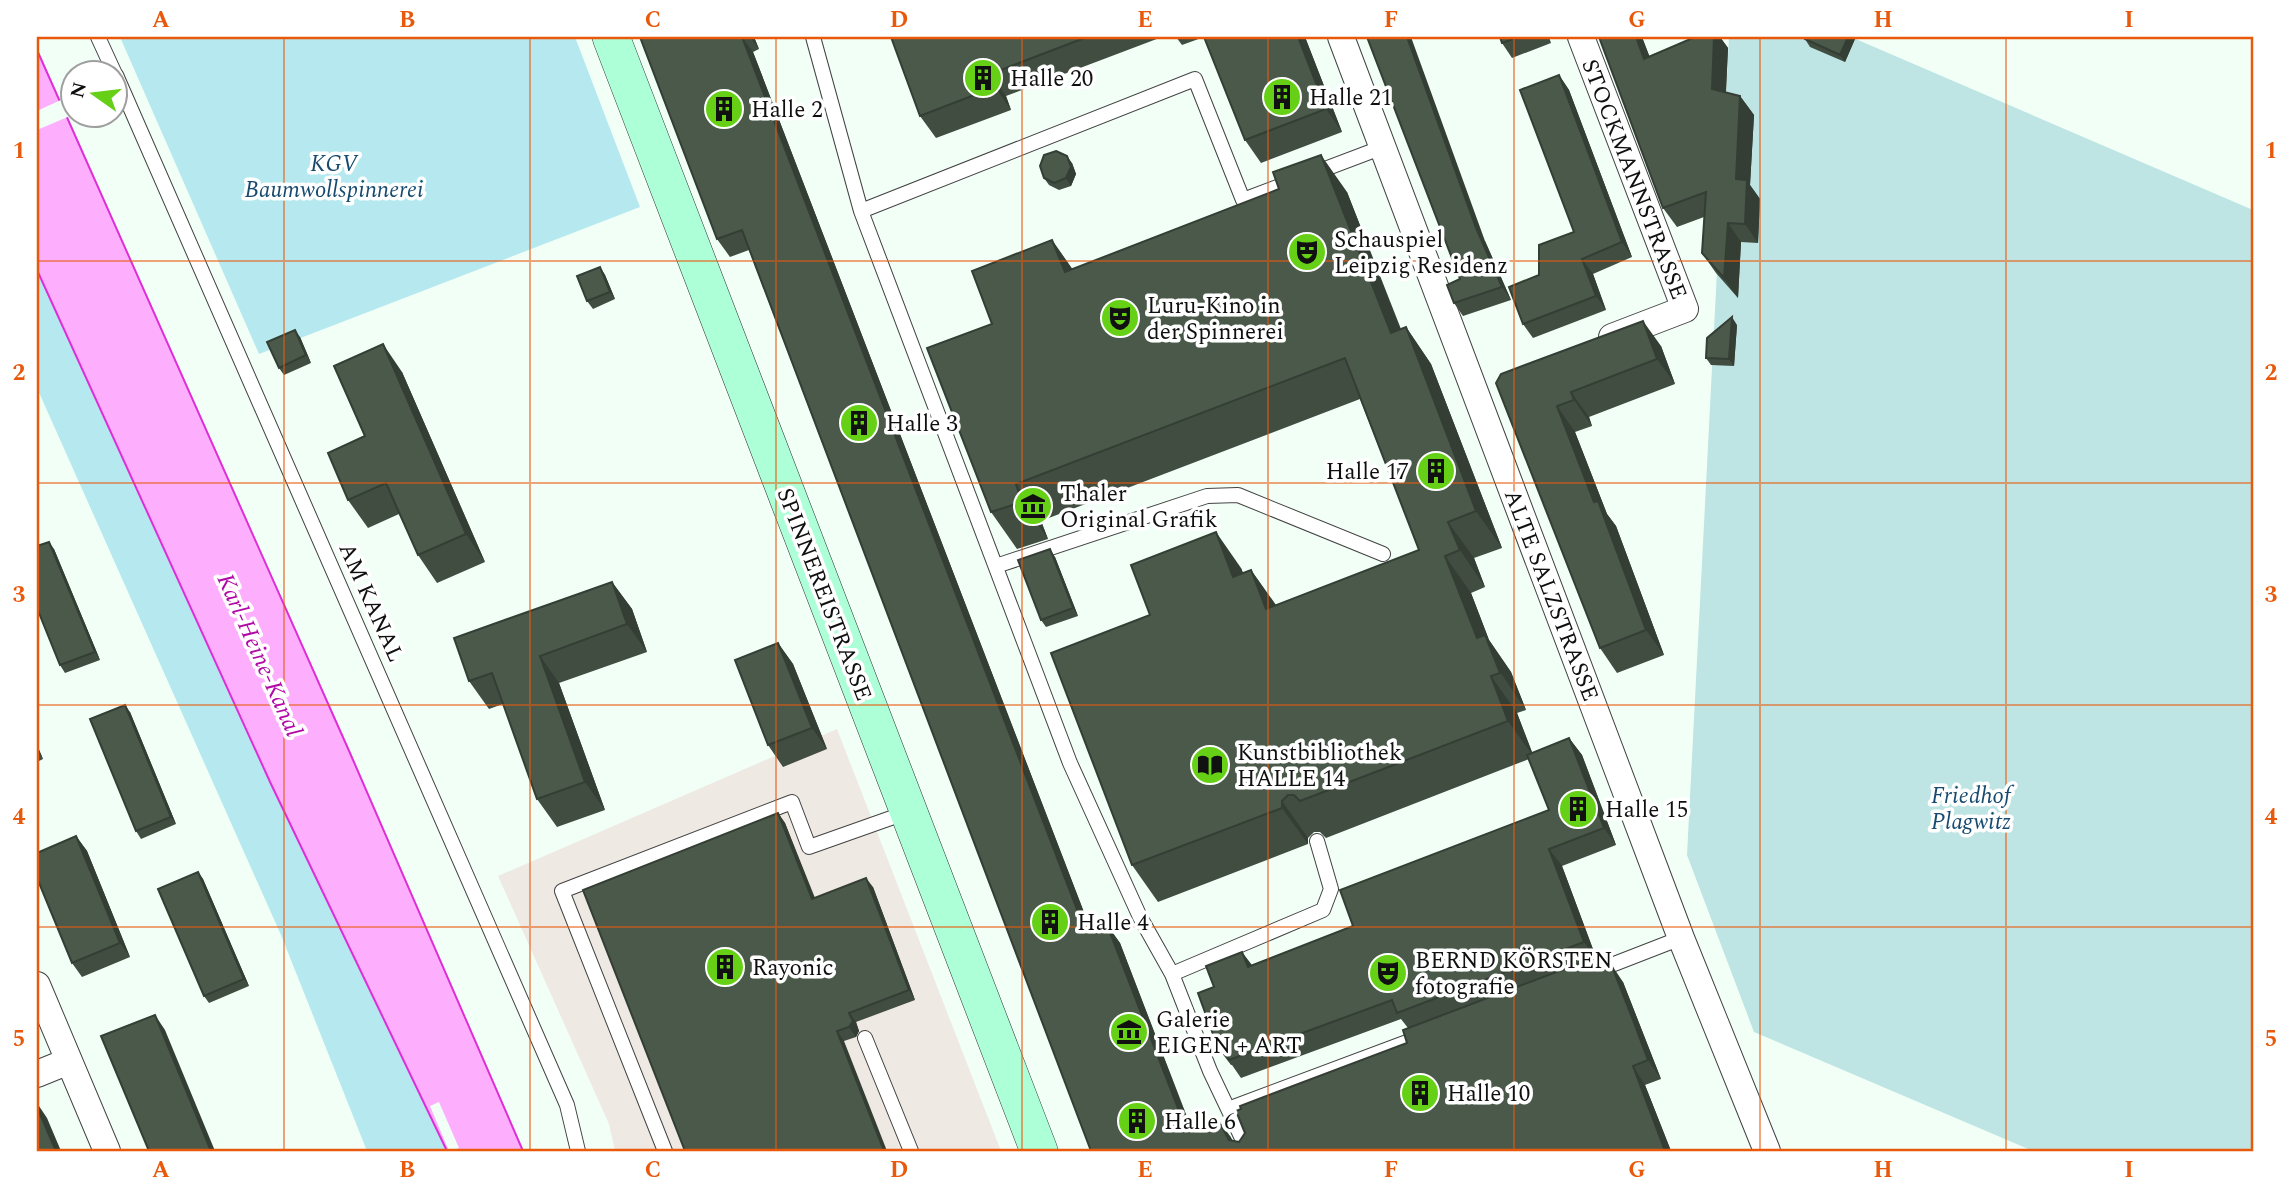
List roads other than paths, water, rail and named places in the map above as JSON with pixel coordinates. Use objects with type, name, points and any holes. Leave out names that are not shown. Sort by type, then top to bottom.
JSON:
[{"type":"street","name":"SPINNEREISTRASSE","points":[[611,37],[1039,1151]]},
{"type":"street","name":"ALTE SALZSTRASSE","points":[[1341,37],[1681,938],[1768,1151]]},
{"type":"street","name":"STOCKMANNSTRASSE","points":[[1581,37],[1685,309],[1586,346]]},
{"type":"street","points":[[1475,388],[1500,379]]},
{"type":"street","points":[[37,985],[107,1151]]},
{"type":"street","points":[[37,1074],[69,1061]]},
{"type":"lane","name":"AM KANAL","points":[[98,37],[109,60]]},
{"type":"lane","points":[[813,37],[861,211],[1070,763],[1140,917],[1172,974],[1248,1151]]},
{"type":"lane","points":[[861,211],[1195,79],[1243,200],[1382,147]]},
{"type":"lane","name":"AM KANAL","points":[[130,108],[567,1105],[578,1151]]},
{"type":"lane","points":[[996,566],[1207,496],[1238,495],[1383,554]]},
{"type":"lane","points":[[665,1151],[562,891],[792,803],[809,846],[909,812]]},
{"type":"lane","points":[[1172,974],[1323,910],[1331,889],[1317,841]]},
{"type":"lane","points":[[1578,977],[1681,938]]},
{"type":"lane","points":[[1228,1109],[1435,1031]]},
{"type":"lane","points":[[865,1038],[912,1151]]},
{"type":"water","name":"Karl-Heine-Kanal","points":[[37,50],[60,102],[60,130],[73,130],[350,753],[523,1151],[447,1151],[271,784],[37,270]]},
{"type":"place","name":"Halle 20","points":[[983,78]]},
{"type":"place","name":"Halle 21","points":[[1282,97]]},
{"type":"place","name":"Halle 2","points":[[724,109]]},
{"type":"place","name":"Schauspiel Leipzig Residenz","points":[[1307,252]]},
{"type":"place","name":"Luru-Kino in der Spinnerei","points":[[1120,318]]},
{"type":"place","name":"Halle 3","points":[[859,423]]},
{"type":"place","name":"Halle 17","points":[[1436,471]]},
{"type":"place","name":"Thaler Original Grafik","points":[[1033,506]]},
{"type":"place","name":"Kunstbibliothek HALLE 14","points":[[1210,765]]},
{"type":"place","name":"Halle 15","points":[[1578,809]]},
{"type":"place","name":"Halle 4","points":[[1050,922]]},
{"type":"place","name":"Rayonic","points":[[725,967]]},
{"type":"place","name":"BERND KÖRSTEN fotografie","points":[[1388,973]]},
{"type":"place","name":"Galerie EIGEN + ART","points":[[1129,1032]]},
{"type":"place","name":"Halle 10","points":[[1420,1093]]},
{"type":"place","name":"Halle 6","points":[[1137,1121]]},
{"type":"park label","name":"KGV Baumwollspinnerei","points":[[334,176]]},
{"type":"park label","name":"Friedhof Plagwitz","points":[[1971,808]]}]
